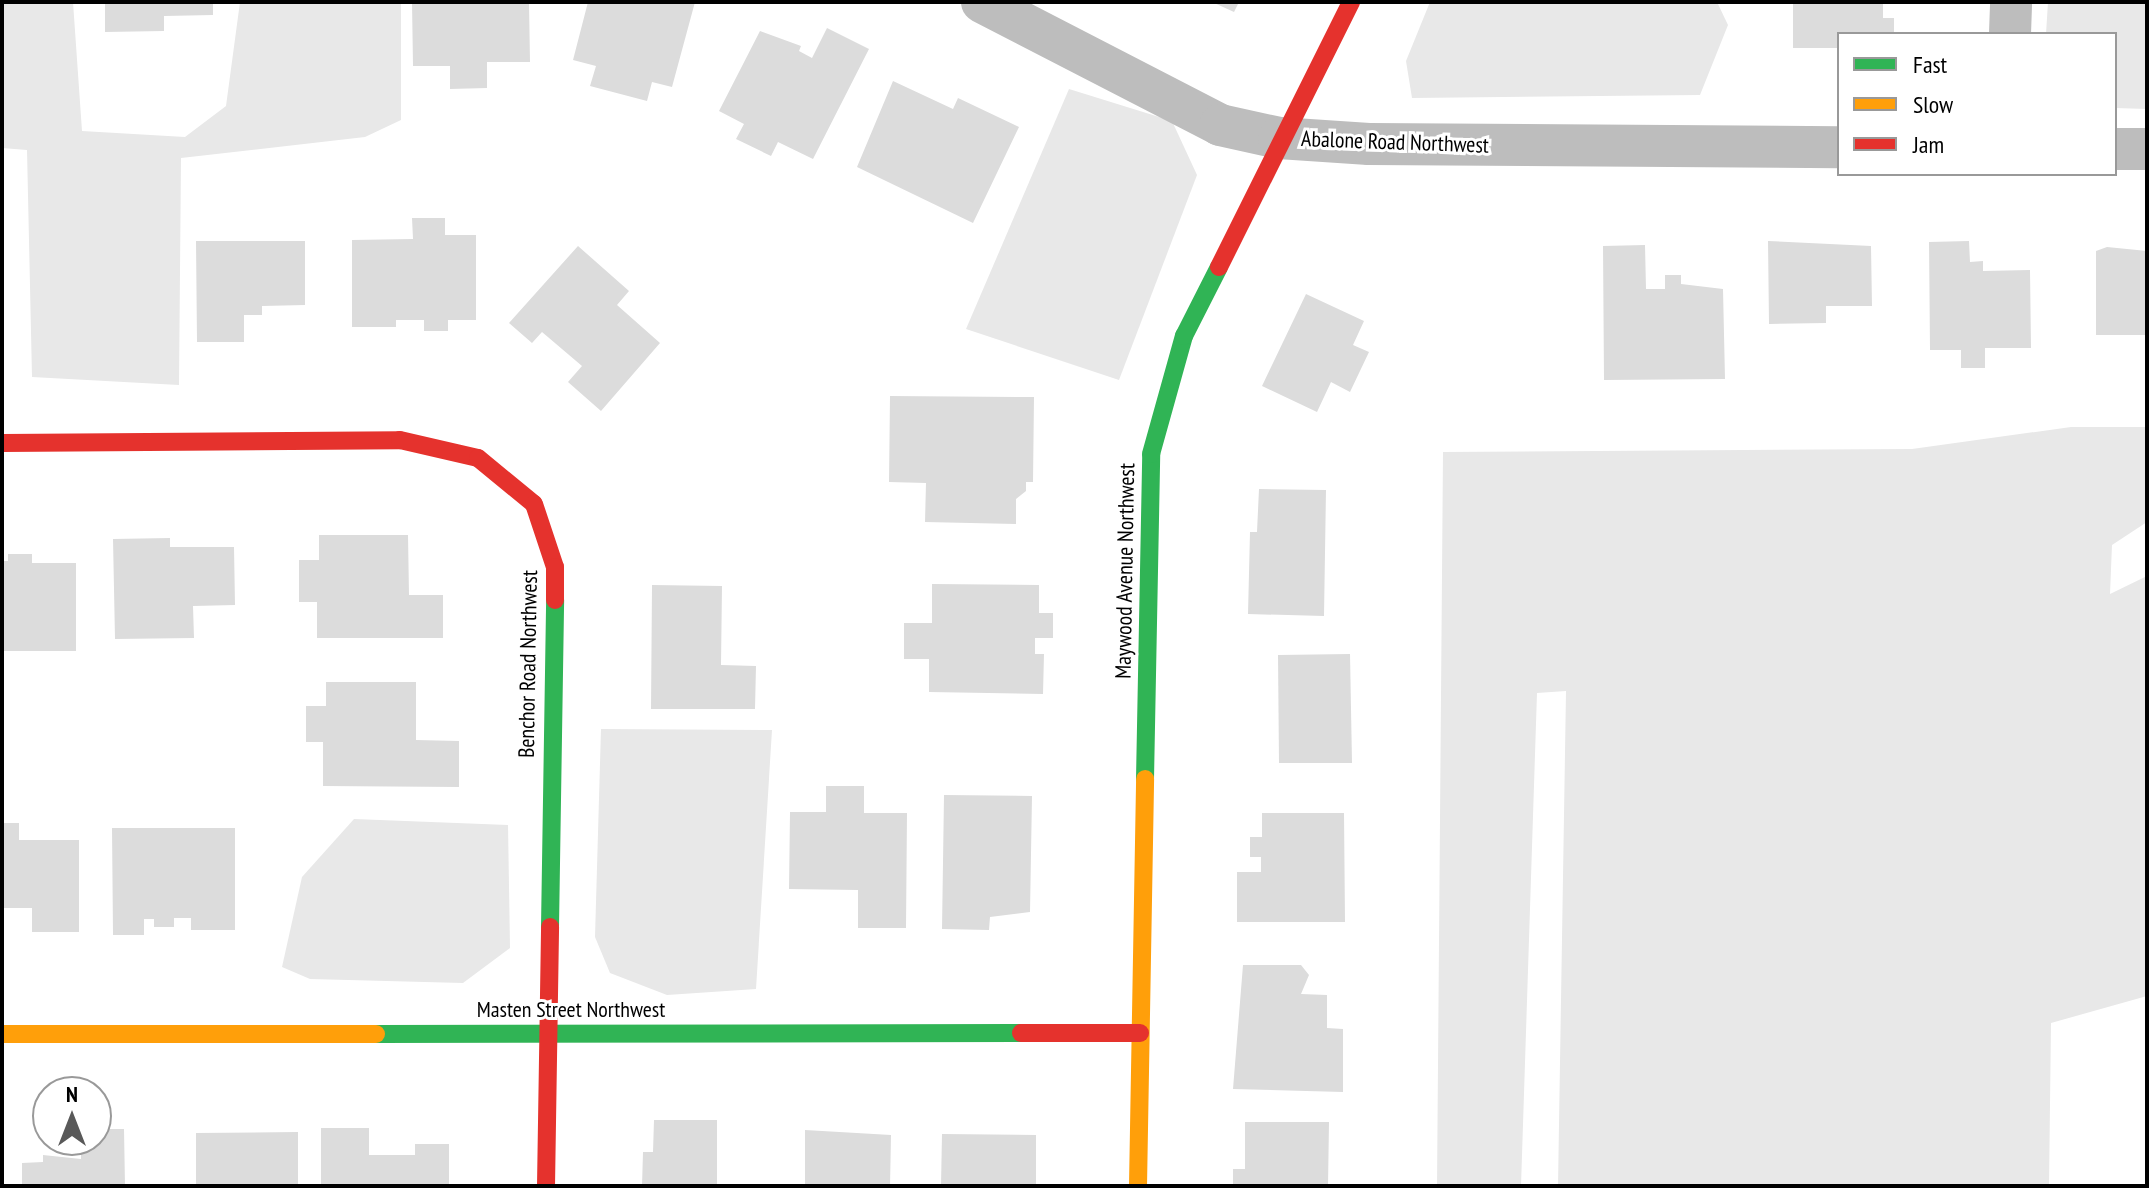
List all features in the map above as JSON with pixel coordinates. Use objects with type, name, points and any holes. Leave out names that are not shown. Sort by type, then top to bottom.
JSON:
[{"type":"street","name":"Abalone Road Northwest","points":[[982,2],[1220,125],[1279,138],[1369,144],[1837,147]]},
{"type":"street","name":"Maywood Avenue Northwest","points":[[1138,1186],[1151,454],[1184,336],[1279,138],[1351,2]]},
{"type":"street","points":[[2010,32],[2011,2]]},
{"type":"street","points":[[2117,149],[2147,149]]},
{"type":"street","name":"Benchor Road Northwest","points":[[2,443],[400,440],[478,458],[534,504],[555,567],[545,1034],[546,1186]]},
{"type":"street","name":"Masten Street Northwest","points":[[2,1034],[1140,1033]]},
{"type":"shaded area","points":[[2,2],[73,2],[82,131],[185,137],[226,106],[240,2],[401,2],[401,120],[365,137],[181,158],[179,385],[32,377],[27,150],[2,148]]},
{"type":"shaded area","points":[[1430,2],[1717,2],[1728,25],[1700,95],[1412,98],[1406,61]]},
{"type":"shaded area","points":[[2048,2],[2147,2],[2147,109],[2117,108],[2117,32],[2046,32]]},
{"type":"shaded area","points":[[1069,89],[1172,121],[1197,175],[1119,380],[966,329]]},
{"type":"shaded area","points":[[2071,427],[2147,427],[2147,522],[2112,545],[2110,594],[2147,576],[2147,996],[2051,1023],[2049,1186],[1558,1186],[1566,691],[1537,693],[1521,1186],[1437,1186],[1443,452],[1912,449]]},
{"type":"shaded area","points":[[601,729],[772,730],[756,989],[667,995],[610,973],[595,937]]},
{"type":"shaded area","points":[[354,819],[508,825],[510,948],[463,983],[310,979],[282,967],[302,877]]},
{"type":"building","points":[[105,2],[213,2],[213,15],[164,16],[164,31],[105,32]]},
{"type":"building","points":[[412,2],[529,2],[530,62],[487,62],[487,88],[450,89],[450,66],[413,66]]},
{"type":"building","points":[[588,2],[695,2],[672,87],[652,82],[647,101],[590,86],[596,66],[573,60]]},
{"type":"building","points":[[1212,2],[1239,2],[1234,12]]},
{"type":"building","points":[[1793,2],[1883,2],[1883,18],[1894,18],[1894,32],[1837,32],[1837,48],[1793,48]]},
{"type":"building","points":[[827,28],[869,49],[813,159],[778,142],[771,156],[736,139],[744,124],[719,111],[760,31],[801,46],[799,51],[812,58]]},
{"type":"building","points":[[893,81],[953,109],[958,98],[1019,127],[973,223],[857,167]]},
{"type":"building","points":[[412,218],[445,218],[445,235],[476,235],[476,320],[448,320],[448,331],[424,331],[424,320],[396,320],[396,327],[352,327],[352,240],[413,239]]},
{"type":"building","points":[[196,241],[305,241],[305,305],[262,306],[262,315],[244,315],[244,342],[197,342]]},
{"type":"building","points":[[1768,241],[1871,246],[1872,306],[1826,306],[1826,323],[1769,324]]},
{"type":"building","points":[[1969,241],[1970,262],[1983,261],[1983,271],[2030,270],[2031,348],[1985,348],[1985,368],[1961,368],[1961,350],[1930,350],[1929,242]]},
{"type":"building","points":[[1645,245],[1646,289],[1665,289],[1665,275],[1681,275],[1681,284],[1723,289],[1725,379],[1604,380],[1603,246]]},
{"type":"building","points":[[578,246],[629,291],[617,305],[660,343],[601,411],[568,382],[582,366],[542,332],[532,343],[509,323]]},
{"type":"building","points":[[2107,247],[2147,251],[2147,335],[2096,335],[2096,251]]},
{"type":"building","points":[[1306,294],[1364,321],[1353,345],[1369,352],[1350,392],[1331,382],[1317,412],[1262,386]]},
{"type":"building","points":[[890,396],[1034,397],[1033,482],[1026,482],[1026,491],[1016,499],[1016,524],[925,522],[926,483],[889,482]]},
{"type":"building","points":[[1259,489],[1326,490],[1324,616],[1248,614],[1250,532],[1257,532]]},
{"type":"building","points":[[319,535],[408,535],[409,595],[443,595],[443,638],[317,638],[317,602],[299,602],[299,560],[319,560]]},
{"type":"building","points":[[170,538],[170,547],[234,547],[235,605],[193,606],[194,638],[115,639],[113,539]]},
{"type":"building","points":[[8,554],[32,554],[32,563],[76,563],[76,651],[2,651],[2,561],[8,561]]},
{"type":"building","points":[[932,584],[1039,585],[1039,613],[1053,613],[1053,638],[1035,638],[1035,654],[1044,654],[1043,694],[929,692],[929,659],[904,659],[904,623],[932,623]]},
{"type":"building","points":[[652,585],[722,586],[721,665],[756,666],[755,709],[651,709]]},
{"type":"building","points":[[1350,654],[1352,763],[1279,763],[1278,655]]},
{"type":"building","points":[[326,682],[416,682],[416,740],[459,741],[459,787],[323,786],[323,742],[306,742],[306,706],[326,706]]},
{"type":"building","points":[[826,786],[864,786],[864,813],[907,813],[906,928],[858,928],[858,890],[789,889],[790,812],[826,812]]},
{"type":"building","points":[[944,795],[1032,796],[1030,912],[990,917],[989,930],[942,929]]},
{"type":"building","points":[[1262,813],[1344,813],[1345,922],[1237,922],[1237,872],[1261,872],[1261,857],[1250,857],[1250,837],[1262,837]]},
{"type":"building","points":[[2,823],[19,823],[19,840],[79,840],[79,932],[32,932],[32,908],[2,908]]},
{"type":"building","points":[[112,828],[235,828],[235,930],[191,930],[191,918],[174,918],[174,927],[154,927],[154,919],[144,919],[144,935],[113,935]]},
{"type":"building","points":[[1243,965],[1301,965],[1309,975],[1301,994],[1327,995],[1327,1028],[1343,1029],[1343,1092],[1233,1089]]},
{"type":"building","points":[[654,1120],[717,1120],[717,1186],[642,1186],[643,1152],[653,1152]]},
{"type":"building","points":[[1245,1122],[1329,1122],[1328,1186],[1233,1186],[1233,1169],[1245,1169]]},
{"type":"building","points":[[321,1128],[369,1128],[369,1155],[415,1155],[415,1144],[449,1144],[449,1186],[321,1186]]},
{"type":"building","points":[[112,1129],[124,1129],[125,1186],[22,1186],[22,1163],[43,1162],[43,1156],[81,1159],[81,1156],[112,1156]]},
{"type":"building","points":[[805,1130],[891,1135],[890,1186],[805,1186]]},
{"type":"building","points":[[298,1132],[298,1186],[196,1186],[196,1133]]},
{"type":"building","points":[[942,1134],[1036,1135],[1036,1186],[941,1186]]},
{"type":"traffic: fast","points":[[1145,779],[1151,454],[1184,336],[1219,267]]},
{"type":"traffic: fast","points":[[550,927],[555,600]]},
{"type":"traffic: fast","points":[[376,1034],[1021,1033]]},
{"type":"traffic: slow","points":[[1138,1186],[1145,779]]},
{"type":"traffic: slow","points":[[2,1034],[376,1034]]},
{"type":"traffic: jam","points":[[1219,267],[1351,2]]},
{"type":"traffic: jam","points":[[2,443],[400,440],[478,458],[534,504],[555,567],[555,600]]},
{"type":"traffic: jam","points":[[546,1186],[550,927]]},
{"type":"traffic: jam","points":[[1021,1033],[1140,1033]]}]
